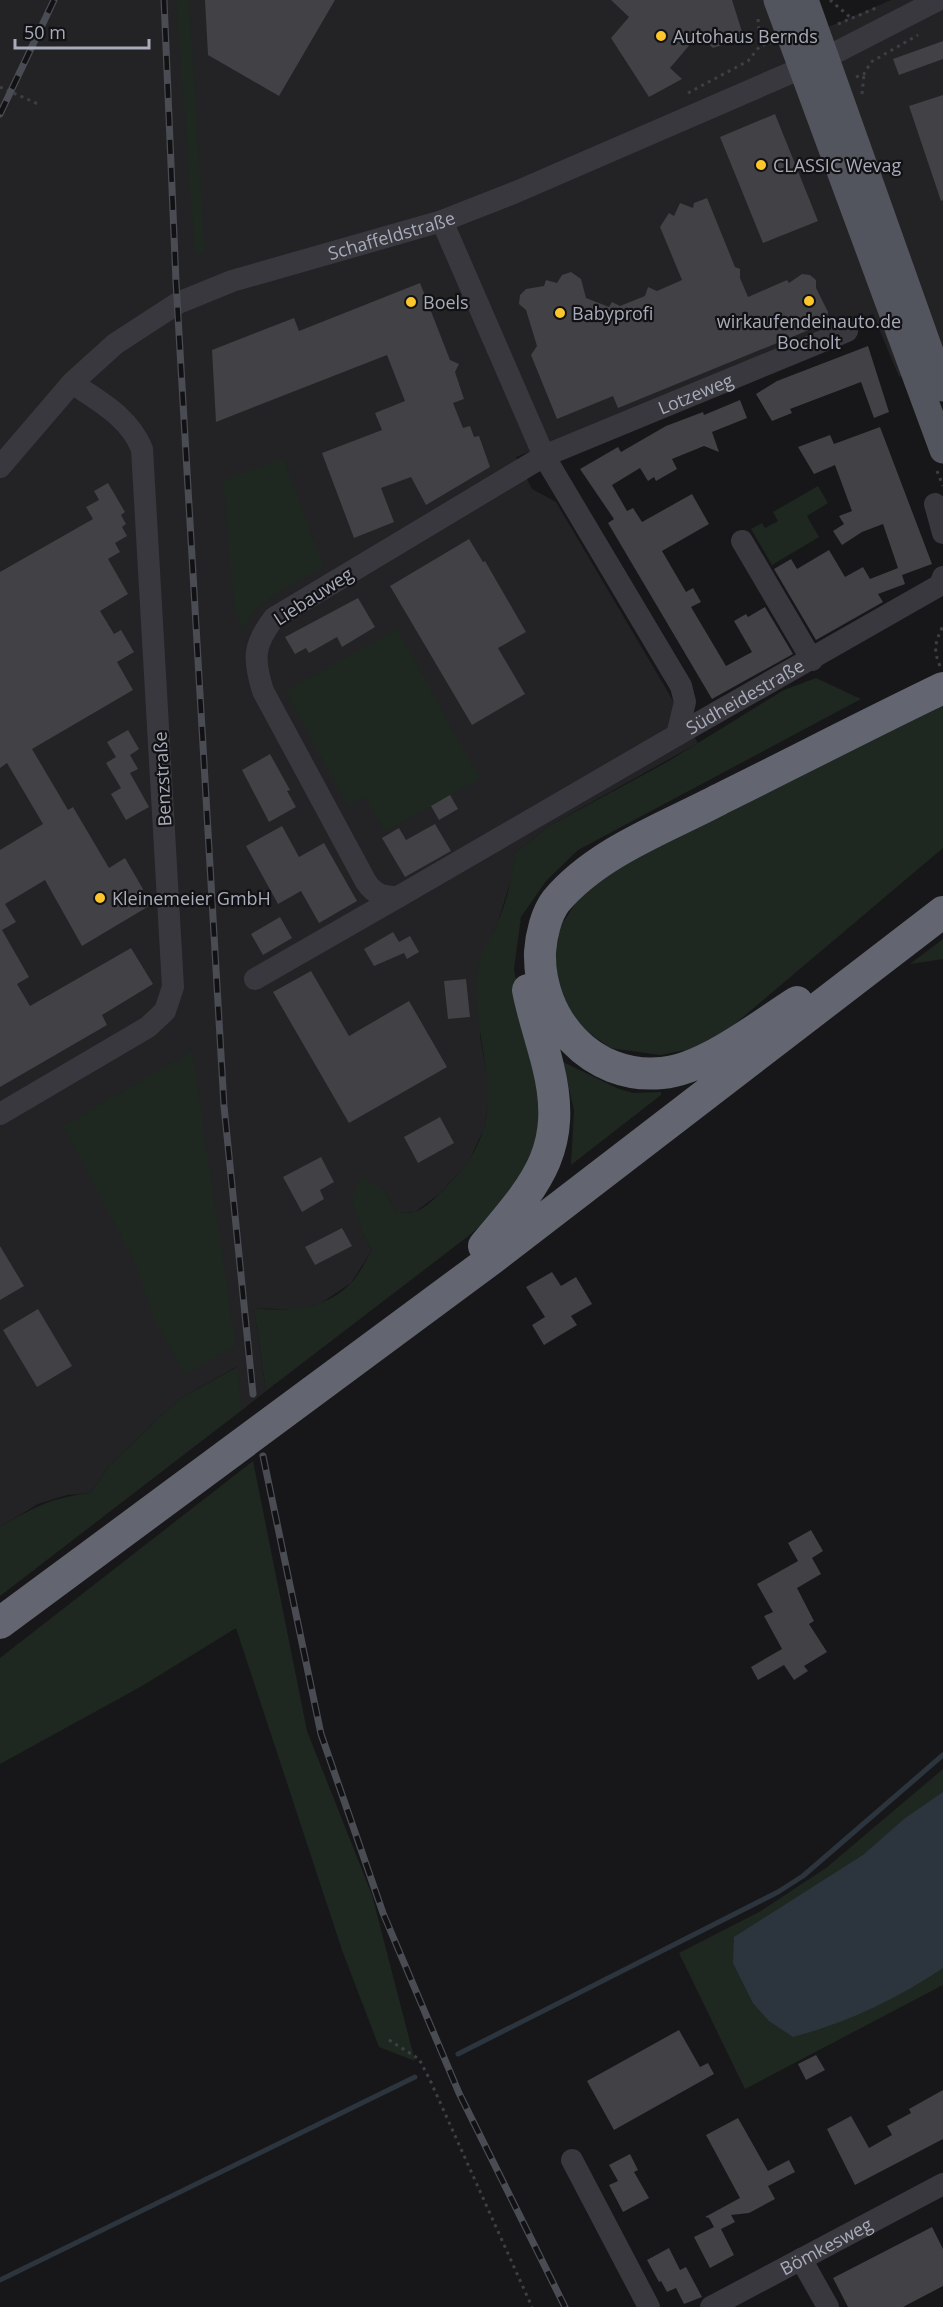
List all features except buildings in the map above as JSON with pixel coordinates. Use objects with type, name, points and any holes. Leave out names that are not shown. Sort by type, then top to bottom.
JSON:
[{"type":"highway","points":[[826,985],[705,1059],[662,1073],[632,1072],[606,1064],[587,1053],[567,1035],[544,993],[540,970],[540,943],[554,904],[585,873],[621,849],[942,672]]},
{"type":"highway","points":[[484,1246],[530,1190],[551,1144],[555,1122],[554,1101],[529,992],[527,946],[536,912],[559,878],[587,854],[617,835],[942,672]]},
{"type":"highway","points":[[307,1393],[484,1246],[713,1074],[943,892]]},
{"type":"highway","points":[[0,1623],[489,1260],[943,912]]},
{"type":"main road","points":[[805,0],[813,63],[943,450]]},
{"type":"main road","points":[[766,5],[834,85],[943,388]]},
{"type":"street","name":"Schaffeldstraße","points":[[0,467],[72,383],[115,344],[148,321],[200,292],[442,221],[516,192],[813,63],[938,0]]},
{"type":"street","points":[[255,979],[677,735],[685,702],[681,686],[544,456],[442,221]]},
{"type":"street","name":"Lotzeweg","points":[[544,456],[846,331]]},
{"type":"street","name":"Benzstraße","points":[[0,1114],[148,1027],[165,1011],[173,987],[142,450],[127,422],[72,383]]},
{"type":"street","name":"Liebauweg","points":[[398,897],[384,897],[374,892],[366,882],[263,691],[256,668],[257,648],[265,630],[274,618],[544,456]]},
{"type":"street","points":[[935,504],[943,533]]},
{"type":"street","name":"Südheidestraße","points":[[742,541],[812,660]]},
{"type":"street","name":"Südheidestraße","points":[[677,735],[940,585],[943,577]]},
{"type":"street","points":[[572,2160],[649,2307]]},
{"type":"street","name":"Bömkesweg","points":[[711,2307],[943,2184]]},
{"type":"street","points":[[801,2259],[828,2307]]},
{"type":"path","points":[[830,0],[851,18]]},
{"type":"path","points":[[760,46],[766,5]]},
{"type":"path","points":[[834,85],[864,74],[871,62],[922,32]]},
{"type":"path","points":[[0,87],[38,104]]},
{"type":"path","points":[[942,672],[934,654],[935,645],[943,626]]},
{"type":"path","points":[[388,2040],[419,2059],[532,2307]]},
{"type":"shaded area","points":[[0,0],[800,0],[812,34],[891,0],[943,0],[943,356],[899,377],[873,314],[516,457],[532,489],[556,502],[698,743],[549,826],[515,853],[513,873],[498,922],[480,960],[480,1036],[490,1093],[484,1129],[467,1165],[439,1194],[415,1212],[396,1212],[383,1189],[363,1234],[372,1250],[351,1283],[321,1303],[298,1310],[254,1308],[266,1391],[242,1410],[236,1367],[179,1399],[109,1466],[91,1493],[67,1495],[38,1504],[0,1527]]},
{"type":"shaded area","points":[[176,0],[189,0],[205,252],[195,255]]},
{"type":"shaded area","points":[[283,458],[324,567],[267,600],[249,619],[243,630],[234,606],[223,481]]},
{"type":"shaded area","points":[[818,486],[828,503],[807,516],[819,537],[772,565],[751,529],[762,523],[765,528],[778,521],[773,512]]},
{"type":"shaded area","points":[[397,629],[480,779],[384,832],[365,797],[348,806],[285,691]]},
{"type":"shaded area","points":[[816,678],[861,699],[578,850],[546,881],[521,917],[514,969],[543,1117],[524,1184],[471,1234],[266,1391],[254,1308],[280,1310],[319,1304],[342,1291],[352,1282],[372,1250],[363,1234],[352,1200],[360,1176],[383,1189],[396,1212],[414,1212],[438,1195],[472,1155],[484,1129],[488,1102],[487,1076],[476,992],[479,961],[504,907],[515,853],[549,826],[667,762],[784,690]]},
{"type":"shaded area","points":[[943,694],[943,848],[710,1045],[660,1055],[610,1048],[576,1023],[555,985],[554,937],[583,891],[641,848]]},
{"type":"shaded area","points":[[943,939],[943,959],[910,964]]},
{"type":"shaded area","points":[[192,1051],[236,1346],[185,1374],[154,1319],[136,1265],[63,1126]]},
{"type":"shaded area","points":[[563,1062],[619,1089],[633,1093],[661,1092],[661,1095],[571,1165],[574,1110]]},
{"type":"shaded area","points":[[237,1367],[242,1410],[0,1596],[0,1527],[43,1504],[65,1497],[91,1493],[109,1466],[179,1399]]},
{"type":"shaded area","points":[[253,1461],[307,1731],[372,1895],[415,2061],[379,2047],[342,1950],[236,1628],[142,1686],[0,1764],[0,1658]]},
{"type":"shaded area","points":[[943,1769],[943,1985],[745,2089],[679,1953],[761,1911],[826,1868]]},
{"type":"shaded area","points":[[943,1792],[943,1968],[871,2009],[813,2031],[793,2037],[769,2021],[753,2003],[733,1963],[734,1937],[863,1855],[904,1819]]},
{"type":"waterway","points":[[458,2054],[778,1892],[803,1876],[943,1755]]},
{"type":"waterway","points":[[0,2280],[415,2077]]},
{"type":"railway","points":[[0,114],[54,0]]},
{"type":"railway","points":[[164,0],[176,282],[224,1106],[253,1394]]},
{"type":"railway","points":[[263,1456],[321,1734],[383,1913],[459,2093],[565,2307]]},
{"type":"place","name":"Autohaus Bernds","points":[[661,36]]},
{"type":"place","name":"CLASSIC Wevag","points":[[761,165]]},
{"type":"place","name":"wirkaufendeinauto.de Bocholt","points":[[809,301]]},
{"type":"place","name":"Boels","points":[[411,302]]},
{"type":"place","name":"Babyprofi","points":[[560,313]]},
{"type":"place","name":"Kleinemeier GmbH","points":[[100,898]]}]
